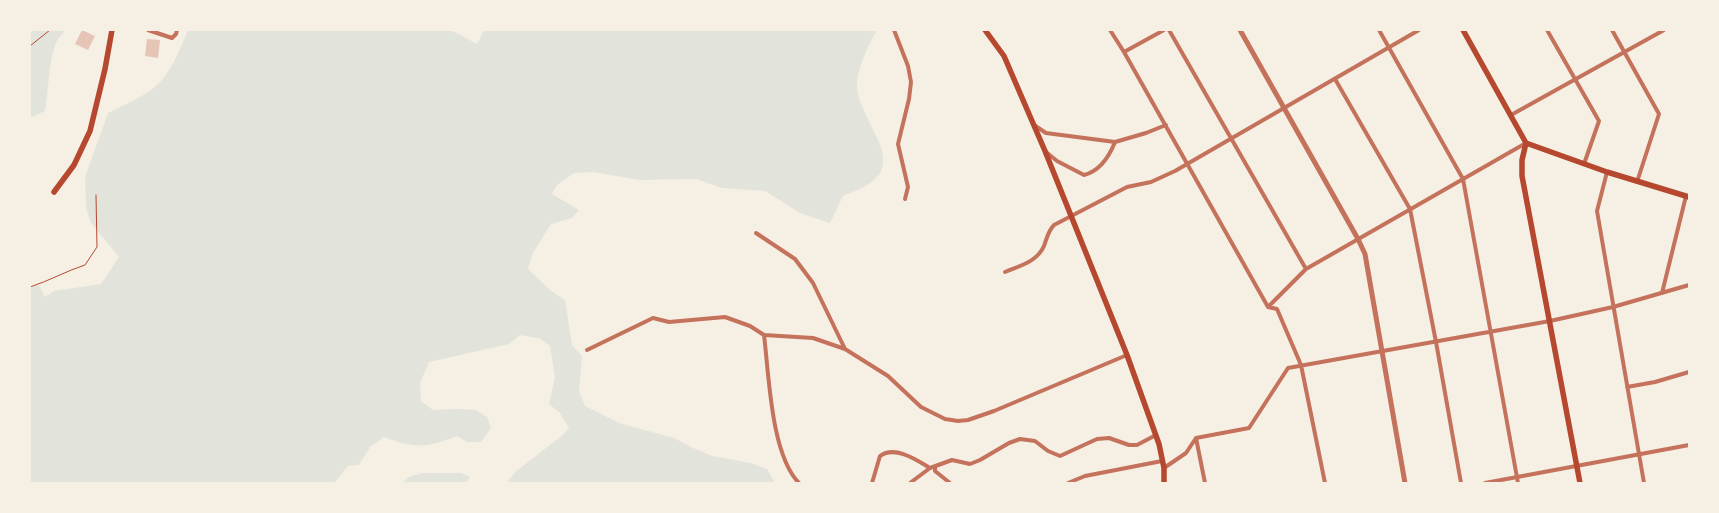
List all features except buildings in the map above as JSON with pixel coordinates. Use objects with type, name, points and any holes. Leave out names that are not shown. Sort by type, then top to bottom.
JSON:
[{"type":"main road","points":[[54,192],[74,165],[90,131],[112,30]]},
{"type":"main road","points":[[985,30],[1004,56],[1045,151],[1127,355],[1156,435],[1164,468],[1164,483]]},
{"type":"main road","points":[[1463,30],[1526,143],[1522,160],[1522,176],[1580,483]]},
{"type":"main road","points":[[1526,143],[1637,182],[1688,197]]},
{"type":"street","points":[[148,30],[172,38],[177,30]]},
{"type":"street","points":[[894,30],[908,66],[911,82],[909,99],[898,144],[908,188],[905,199]]},
{"type":"street","points":[[1110,30],[1268,307],[1277,309],[1301,364],[1325,483]]},
{"type":"street","points":[[1124,52],[1164,30]]},
{"type":"street","points":[[1169,30],[1306,269]]},
{"type":"street","points":[[1240,30],[1365,254],[1406,483]]},
{"type":"street","points":[[1379,30],[1463,179],[1518,483]]},
{"type":"street","points":[[1005,272],[1034,260],[1042,250],[1050,229],[1054,225],[1127,187],[1150,182],[1188,164],[1419,30]]},
{"type":"street","points":[[1547,30],[1599,121],[1584,164]]},
{"type":"street","points":[[1612,30],[1659,114],[1637,182]]},
{"type":"street","points":[[1511,115],[1664,30]]},
{"type":"street","points":[[1334,79],[1410,210],[1461,483]]},
{"type":"street","points":[[1033,124],[1046,132],[1115,142],[1146,134],[1166,126]]},
{"type":"street","points":[[1045,151],[1057,161],[1084,175],[1093,173],[1103,163],[1111,153],[1115,142]]},
{"type":"street","points":[[1268,307],[1306,269],[1526,143]]},
{"type":"street","points":[[1608,172],[1598,212],[1644,483]]},
{"type":"street","points":[[1662,293],[1688,197]]},
{"type":"street","points":[[756,233],[795,259],[813,283],[845,349]]},
{"type":"street","points":[[1164,468],[1186,453],[1196,438],[1249,428],[1288,368],[1301,364],[1382,352],[1550,321],[1613,307],[1689,285]]},
{"type":"street","points":[[587,350],[653,318],[669,322],[725,317],[750,326],[764,335],[812,338],[845,349],[888,376],[921,407],[946,419],[958,421],[968,420],[994,411],[1127,355]]},
{"type":"street","points":[[764,335],[776,434],[794,477],[799,483]]},
{"type":"street","points":[[1627,387],[1655,382],[1689,372]]},
{"type":"street","points":[[910,483],[933,467],[952,460],[970,464],[1020,439],[1035,441],[1048,451],[1060,456],[1097,439],[1109,438],[1129,445],[1136,445],[1156,435]]},
{"type":"street","points":[[1196,438],[1205,483]]},
{"type":"street","points":[[1485,483],[1689,445]]},
{"type":"street","points":[[872,483],[880,456],[893,453],[908,455],[933,467],[935,471],[950,483]]},
{"type":"street","points":[[1068,483],[1085,476],[1162,461]]},
{"type":"path","points":[[30,46],[50,30]]},
{"type":"path","points":[[30,287],[47,282],[72,269],[85,265],[97,247],[96,195]]},
{"type":"shaded area","points":[[30,30],[66,30],[58,39],[52,55],[45,111],[30,118]]},
{"type":"shaded area","points":[[188,30],[451,30],[477,44],[484,30],[877,30],[862,61],[857,87],[859,100],[878,140],[883,162],[877,177],[871,183],[843,196],[830,223],[800,213],[765,191],[722,188],[696,179],[638,180],[594,172],[574,173],[557,185],[552,194],[579,210],[572,218],[551,224],[533,253],[528,269],[550,290],[565,300],[572,345],[582,356],[579,391],[585,406],[619,423],[674,438],[712,456],[751,463],[767,469],[775,483],[507,483],[515,472],[563,435],[569,428],[560,413],[549,404],[555,377],[550,346],[541,339],[520,335],[509,344],[429,362],[420,383],[421,401],[433,410],[476,410],[487,417],[491,428],[481,442],[467,442],[457,436],[429,445],[412,445],[384,437],[370,447],[359,465],[348,466],[334,483],[30,483],[30,287],[39,285],[45,297],[54,291],[101,284],[119,257],[91,223],[86,208],[85,177],[108,113],[144,95],[161,81],[180,50]]},
{"type":"shaded area","points":[[422,473],[461,473],[470,477],[466,483],[402,483],[409,477]]}]
